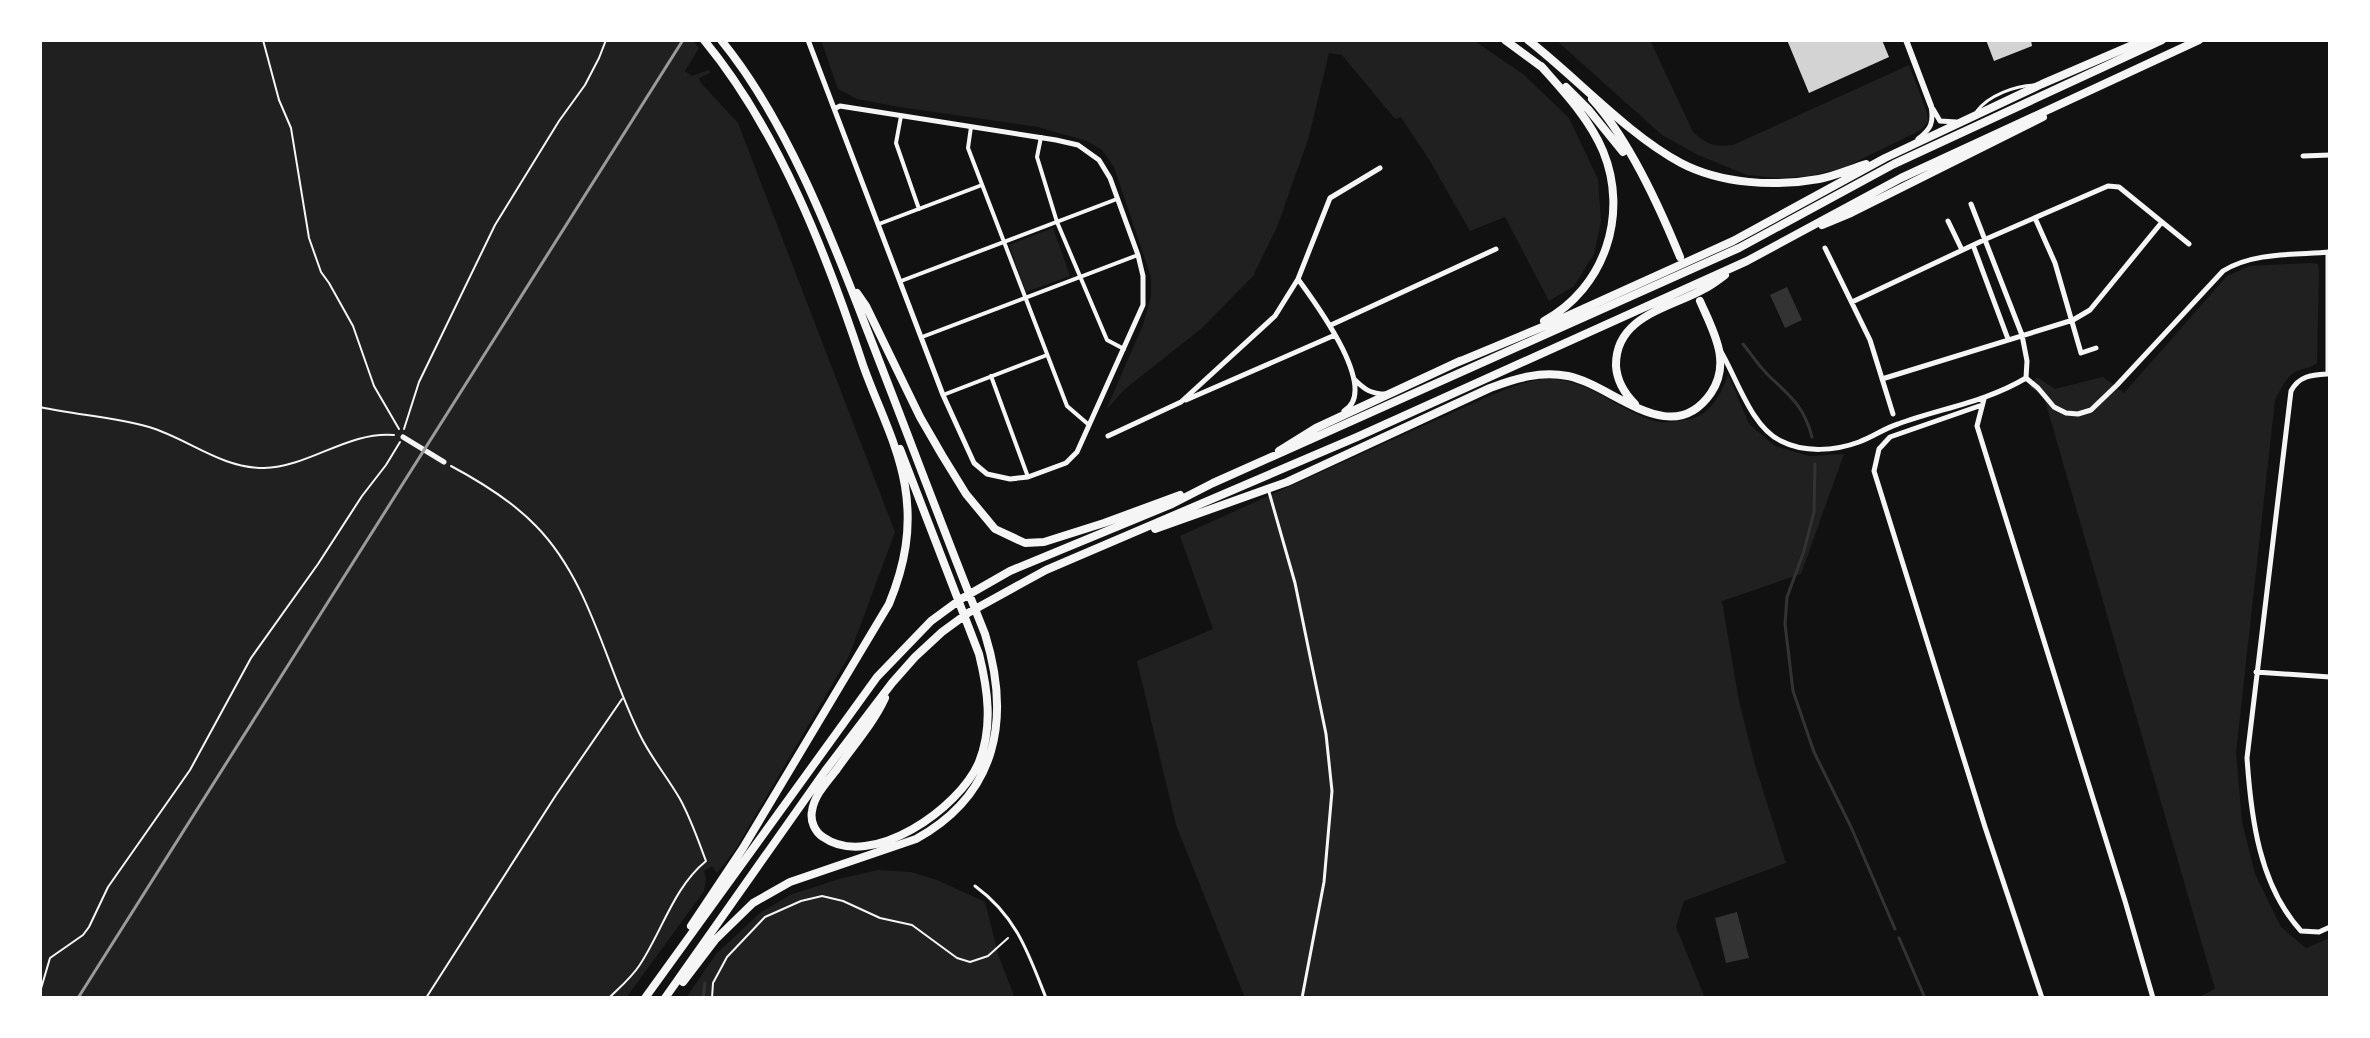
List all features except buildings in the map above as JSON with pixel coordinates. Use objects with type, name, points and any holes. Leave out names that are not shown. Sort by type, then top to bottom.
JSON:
[{"type":"highway","points":[[676,955],[695,919],[743,848],[889,604],[903,568],[907,514],[905,484],[857,343],[806,215],[782,163],[752,110],[704,40]]},
{"type":"highway","points":[[1505,40],[1570,90],[1645,182]]},
{"type":"highway","points":[[1528,40],[1638,134],[1666,154],[1701,172],[1743,181],[1784,183],[1821,179],[1885,158]]},
{"type":"highway","points":[[1456,363],[1733,241],[1912,144],[2144,40]]},
{"type":"highway","points":[[645,998],[877,677],[931,621],[961,599],[1010,571],[1172,504],[1739,248],[1894,164],[2162,40]]},
{"type":"highway","points":[[1645,412],[1627,396],[1618,378],[1617,353],[1621,341],[1639,319],[1704,289],[1781,242],[1851,213],[2114,79],[2199,40]]},
{"type":"highway","points":[[668,998],[715,940],[753,903],[790,882],[916,839],[932,830],[965,802],[986,765],[995,737],[998,708],[997,680],[985,634],[847,279],[793,156],[724,43]]},
{"type":"highway","points":[[1555,61],[1596,104],[1619,136],[1665,221],[1680,257]]},
{"type":"highway","points":[[1268,459],[1291,441],[1316,428],[1540,323],[1563,309],[1586,286],[1609,242],[1615,208],[1613,183],[1603,150],[1586,120],[1541,66]]},
{"type":"highway","points":[[668,998],[825,771],[892,683],[942,632],[968,613],[1046,570],[1357,437],[1747,261]]},
{"type":"highway","points":[[847,279],[866,306],[920,417],[950,468],[995,529],[1025,543],[1044,542],[1213,483]]},
{"type":"highway","points":[[1097,549],[1269,490],[1490,388],[1527,376],[1573,377],[1645,412],[1664,416],[1690,412],[1705,401],[1719,376],[1721,357],[1700,301]]},
{"type":"highway","points":[[857,343],[973,638],[987,684],[989,708],[979,763],[944,809],[910,831],[870,845],[849,847],[832,843],[819,835],[813,824],[812,811],[821,790],[878,713],[892,683]]},
{"type":"street","points":[[808,40],[943,395],[974,463],[987,474],[1010,479],[1028,477],[1066,463],[1077,452],[1143,305],[1143,276],[1138,255],[1110,178],[1099,160],[1078,145],[1041,137],[840,106],[836,108]]},
{"type":"street","points":[[1906,40],[1931,106],[1940,121],[1961,122]]},
{"type":"street","points":[[1912,144],[1928,131],[1932,123],[1931,106]]},
{"type":"street","points":[[901,116],[896,143],[919,209]]},
{"type":"street","points":[[971,127],[968,148],[1067,406],[1089,425]]},
{"type":"street","points":[[1041,137],[1037,157],[1057,222],[1107,340],[1124,349]]},
{"type":"street","points":[[2303,156],[2330,155]]},
{"type":"street","points":[[1181,402],[1275,316],[1298,279],[1330,198],[1380,168]]},
{"type":"street","points":[[879,224],[982,185]]},
{"type":"street","points":[[1852,302],[2108,186],[2119,187],[2189,244]]},
{"type":"street","points":[[901,281],[1117,199]]},
{"type":"street","points":[[1971,204],[2022,335],[2027,361],[2026,378]]},
{"type":"street","points":[[2035,218],[2055,263],[2081,353],[2096,348]]},
{"type":"street","points":[[1948,221],[1962,250]]},
{"type":"street","points":[[1882,379],[2073,320],[2090,310],[2162,222]]},
{"type":"street","points":[[1973,245],[2008,339]]},
{"type":"street","points":[[1825,248],[1870,340],[1893,414]]},
{"type":"street","points":[[1331,325],[1496,249]]},
{"type":"street","points":[[2026,378],[2054,407],[2066,413],[2078,414],[2091,410],[2223,271],[2235,263],[2248,259],[2329,252],[2328,374],[2300,379],[2291,391],[2247,758],[2250,808],[2262,858],[2279,900],[2290,920],[2301,931],[2319,932],[2330,927]]},
{"type":"street","points":[[922,337],[1138,255]]},
{"type":"street","points":[[1298,279],[1331,325],[1354,379],[1356,395],[1350,408],[1316,428]]},
{"type":"street","points":[[1108,436],[1335,335]]},
{"type":"street","points":[[1720,349],[1758,422],[1779,441],[1806,450],[1856,444],[1897,424],[1983,402]]},
{"type":"street","points":[[943,395],[1047,355]]},
{"type":"street","points":[[991,376],[1028,477]]},
{"type":"street","points":[[2026,378],[1983,402],[1890,437],[1879,449],[1874,471],[2042,998]]},
{"type":"street","points":[[1354,379],[1365,390],[1375,394],[1391,394]]},
{"type":"street","points":[[1983,402],[1977,426],[2153,998]]},
{"type":"street","points":[[403,437],[444,462]]},
{"type":"street","points":[[2256,672],[2330,677]]},
{"type":"lane","points":[[1269,490],[1295,583],[1326,734],[1332,791],[1324,882],[1302,998]]},
{"type":"lane","points":[[975,886],[1006,913],[1019,933],[1046,998]]},
{"type":"path","points":[[263,40],[279,100],[291,128],[309,238],[321,272],[353,326],[374,386],[403,437]]},
{"type":"path","points":[[40,992],[50,958],[83,935],[89,927],[108,887],[190,770],[251,658],[403,437],[408,411],[419,382],[495,225],[559,121],[585,85],[606,40]]},
{"type":"path","points":[[40,407],[149,427],[215,458],[248,466],[278,466],[378,435],[403,437]]},
{"type":"path","points":[[444,462],[509,502],[537,526],[565,563],[623,698],[643,739],[680,799],[706,861],[696,869],[678,895],[638,968],[609,998]]},
{"type":"path","points":[[426,998],[556,795],[623,698]]},
{"type":"path","points":[[712,998],[713,983],[727,957],[765,917],[801,901],[822,896],[843,901],[880,918],[912,925],[957,958],[970,962],[988,956],[1008,938]]},
{"type":"shaded area","points":[[40,40],[692,40],[699,48],[685,71],[692,76],[709,70],[710,73],[699,78],[701,83],[738,123],[895,532],[849,656],[735,850],[717,873],[712,866],[704,871],[704,891],[626,998],[40,998]]},
{"type":"shaded area","points":[[821,40],[1473,40],[1523,74],[1569,118],[1598,179],[1601,222],[1594,254],[1574,286],[1549,301],[1505,217],[1470,231],[1401,117],[1395,119],[1342,55],[1329,53],[1308,140],[1277,227],[1253,276],[1202,328],[1125,389],[1106,410],[1143,325],[1151,297],[1151,277],[1114,167],[1102,150],[1087,141],[1038,127],[857,99],[838,89]]},
{"type":"shaded area","points":[[1556,40],[1650,40],[1693,132],[1716,145],[1733,145],[1909,65],[1928,122],[1921,130],[1843,168],[1809,176],[1781,178],[1747,175],[1698,155],[1662,135]]},
{"type":"shaded area","points":[[1053,228],[1070,276],[1026,292],[1009,245]]},
{"type":"shaded area","points":[[2318,264],[2319,270],[2317,363],[2290,376],[2275,400],[2236,753],[2242,822],[2255,874],[2281,927],[2306,948],[2330,938],[2330,998],[2197,998],[2215,989],[2044,397],[2029,387],[2037,377],[2055,389],[2103,377],[2124,393],[2227,276],[2250,266]]},
{"type":"shaded area","points":[[1787,287],[1802,320],[1785,328],[1770,295]]},
{"type":"shaded area","points":[[1728,374],[1749,424],[1775,446],[1809,456],[1844,454],[1801,574],[1722,601],[1739,701],[1755,765],[1786,863],[1684,901],[1676,927],[1705,998],[1245,998],[1176,825],[1137,661],[1213,629],[1180,536],[1520,384],[1545,379],[1567,381],[1642,416],[1666,422],[1693,418],[1708,410],[1718,397]]},
{"type":"shaded area","points":[[878,870],[911,872],[985,902],[999,957],[1015,998],[686,998],[716,954],[760,913],[790,895]]},
{"type":"shaded area","points":[[1737,912],[1749,958],[1726,963],[1715,918]]},
{"type":"waterway","points":[[1743,344],[1795,402],[1805,417],[1812,437]]},
{"type":"waterway","points":[[1815,464],[1814,512],[1787,597],[1785,624],[1793,691],[1814,752],[1851,827],[1895,929]]},
{"type":"waterway","points":[[1899,938],[1925,998]]},
{"type":"waterway","points":[[703,998],[705,983]]},
{"type":"railway","points":[[78,998],[683,40]]}]
